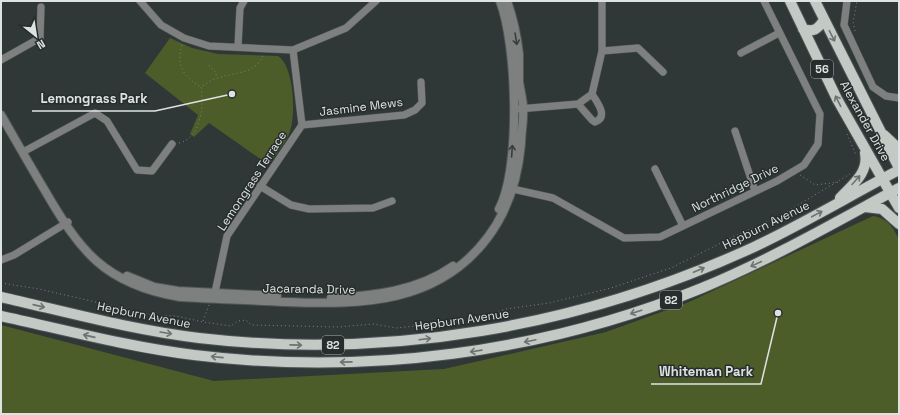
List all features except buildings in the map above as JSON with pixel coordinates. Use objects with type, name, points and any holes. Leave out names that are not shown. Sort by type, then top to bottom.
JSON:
[{"type":"main road","name":"Alexander Drive","points":[[790,1],[837,99],[864,150],[882,179],[895,190],[899,208]]},
{"type":"main road","name":"Alexander Drive","points":[[815,1],[879,132],[899,169]]},
{"type":"main road","points":[[803,29],[812,31],[818,28],[824,20]]},
{"type":"main road","points":[[879,132],[899,149]]},
{"type":"main road","points":[[835,204],[864,171],[866,158],[864,150]]},
{"type":"main road","name":"Hepburn Avenue","points":[[1,297],[135,328],[221,340],[323,345],[417,340],[518,325],[633,295],[754,247],[899,169]]},
{"type":"main road","name":"82","points":[[1,316],[132,345],[227,359],[291,362],[349,362],[451,354],[546,337],[608,321],[668,301],[761,262],[895,190]]},
{"type":"main road","points":[[865,207],[882,209],[899,224]]},
{"type":"street","points":[[140,1],[161,25],[184,38],[209,46],[238,46],[293,50],[346,28],[376,1]]},
{"type":"street","points":[[238,46],[240,8],[244,1]]},
{"type":"street","name":"Jacaranda Drive","points":[[500,1],[509,40],[514,109],[511,189]]},
{"type":"street","name":"Jacaranda Drive","points":[[1,115],[66,223],[86,246],[105,262],[126,276],[160,288],[214,296],[323,298],[359,297],[405,289],[432,278],[451,267],[464,256],[480,240],[511,189],[520,150],[523,108],[519,80],[519,54],[514,26],[507,1]]},
{"type":"street","points":[[514,109],[578,104],[592,94],[602,51],[602,1]]},
{"type":"street","name":"Northridge Drive","points":[[511,189],[553,198],[624,238],[660,237],[755,191],[804,165],[818,144],[820,114],[764,1]]},
{"type":"street","points":[[847,1],[844,25],[873,87],[886,96],[899,98]]},
{"type":"street","points":[[1,60],[40,38],[41,7]]},
{"type":"street","points":[[741,53],[779,33]]},
{"type":"street","points":[[602,51],[638,48],[663,72]]},
{"type":"street","name":"Lemongrass Terrace","points":[[214,296],[227,236],[302,125],[293,50]]},
{"type":"street","name":"Jasmine Mews","points":[[302,125],[404,115],[415,110],[422,102],[421,82]]},
{"type":"street","points":[[578,104],[592,120],[595,122],[599,120],[602,116],[602,111],[592,94]]},
{"type":"street","name":"Jacaranda Drive","points":[[1,107],[24,151]]},
{"type":"street","points":[[24,151],[95,113],[107,121],[137,170],[152,171],[172,144]]},
{"type":"street","points":[[735,131],[755,191]]},
{"type":"street","points":[[655,169],[683,226]]},
{"type":"street","points":[[260,186],[291,205],[309,208],[373,208],[392,201]]},
{"type":"street","points":[[1,260],[14,255],[66,223]]},
{"type":"path","points":[[849,36],[856,33],[853,22],[857,1]]},
{"type":"path","points":[[172,144],[189,139],[196,130],[203,99],[201,87],[186,76],[179,65],[184,38]]},
{"type":"path","points":[[201,87],[217,78],[246,72],[253,68],[259,63],[264,49]]},
{"type":"path","points":[[209,65],[215,71],[217,78]]},
{"type":"path","points":[[797,169],[801,176],[815,185],[839,182]]},
{"type":"path","points":[[203,322],[210,301],[214,296]]},
{"type":"green space","points":[[170,38],[192,48],[218,54],[278,56],[283,61],[290,80],[292,91],[292,123],[286,140],[269,165],[209,123],[194,137],[190,134],[198,115],[145,73]]},
{"type":"green space","points":[[873,216],[886,221],[894,230],[899,239],[899,414],[1,414],[1,325],[214,381],[444,369],[606,332],[689,302]]},
{"type":"place","name":"Lemongrass Park","points":[[232,94]]},
{"type":"place","name":"Whiteman Park","points":[[778,313]]}]
